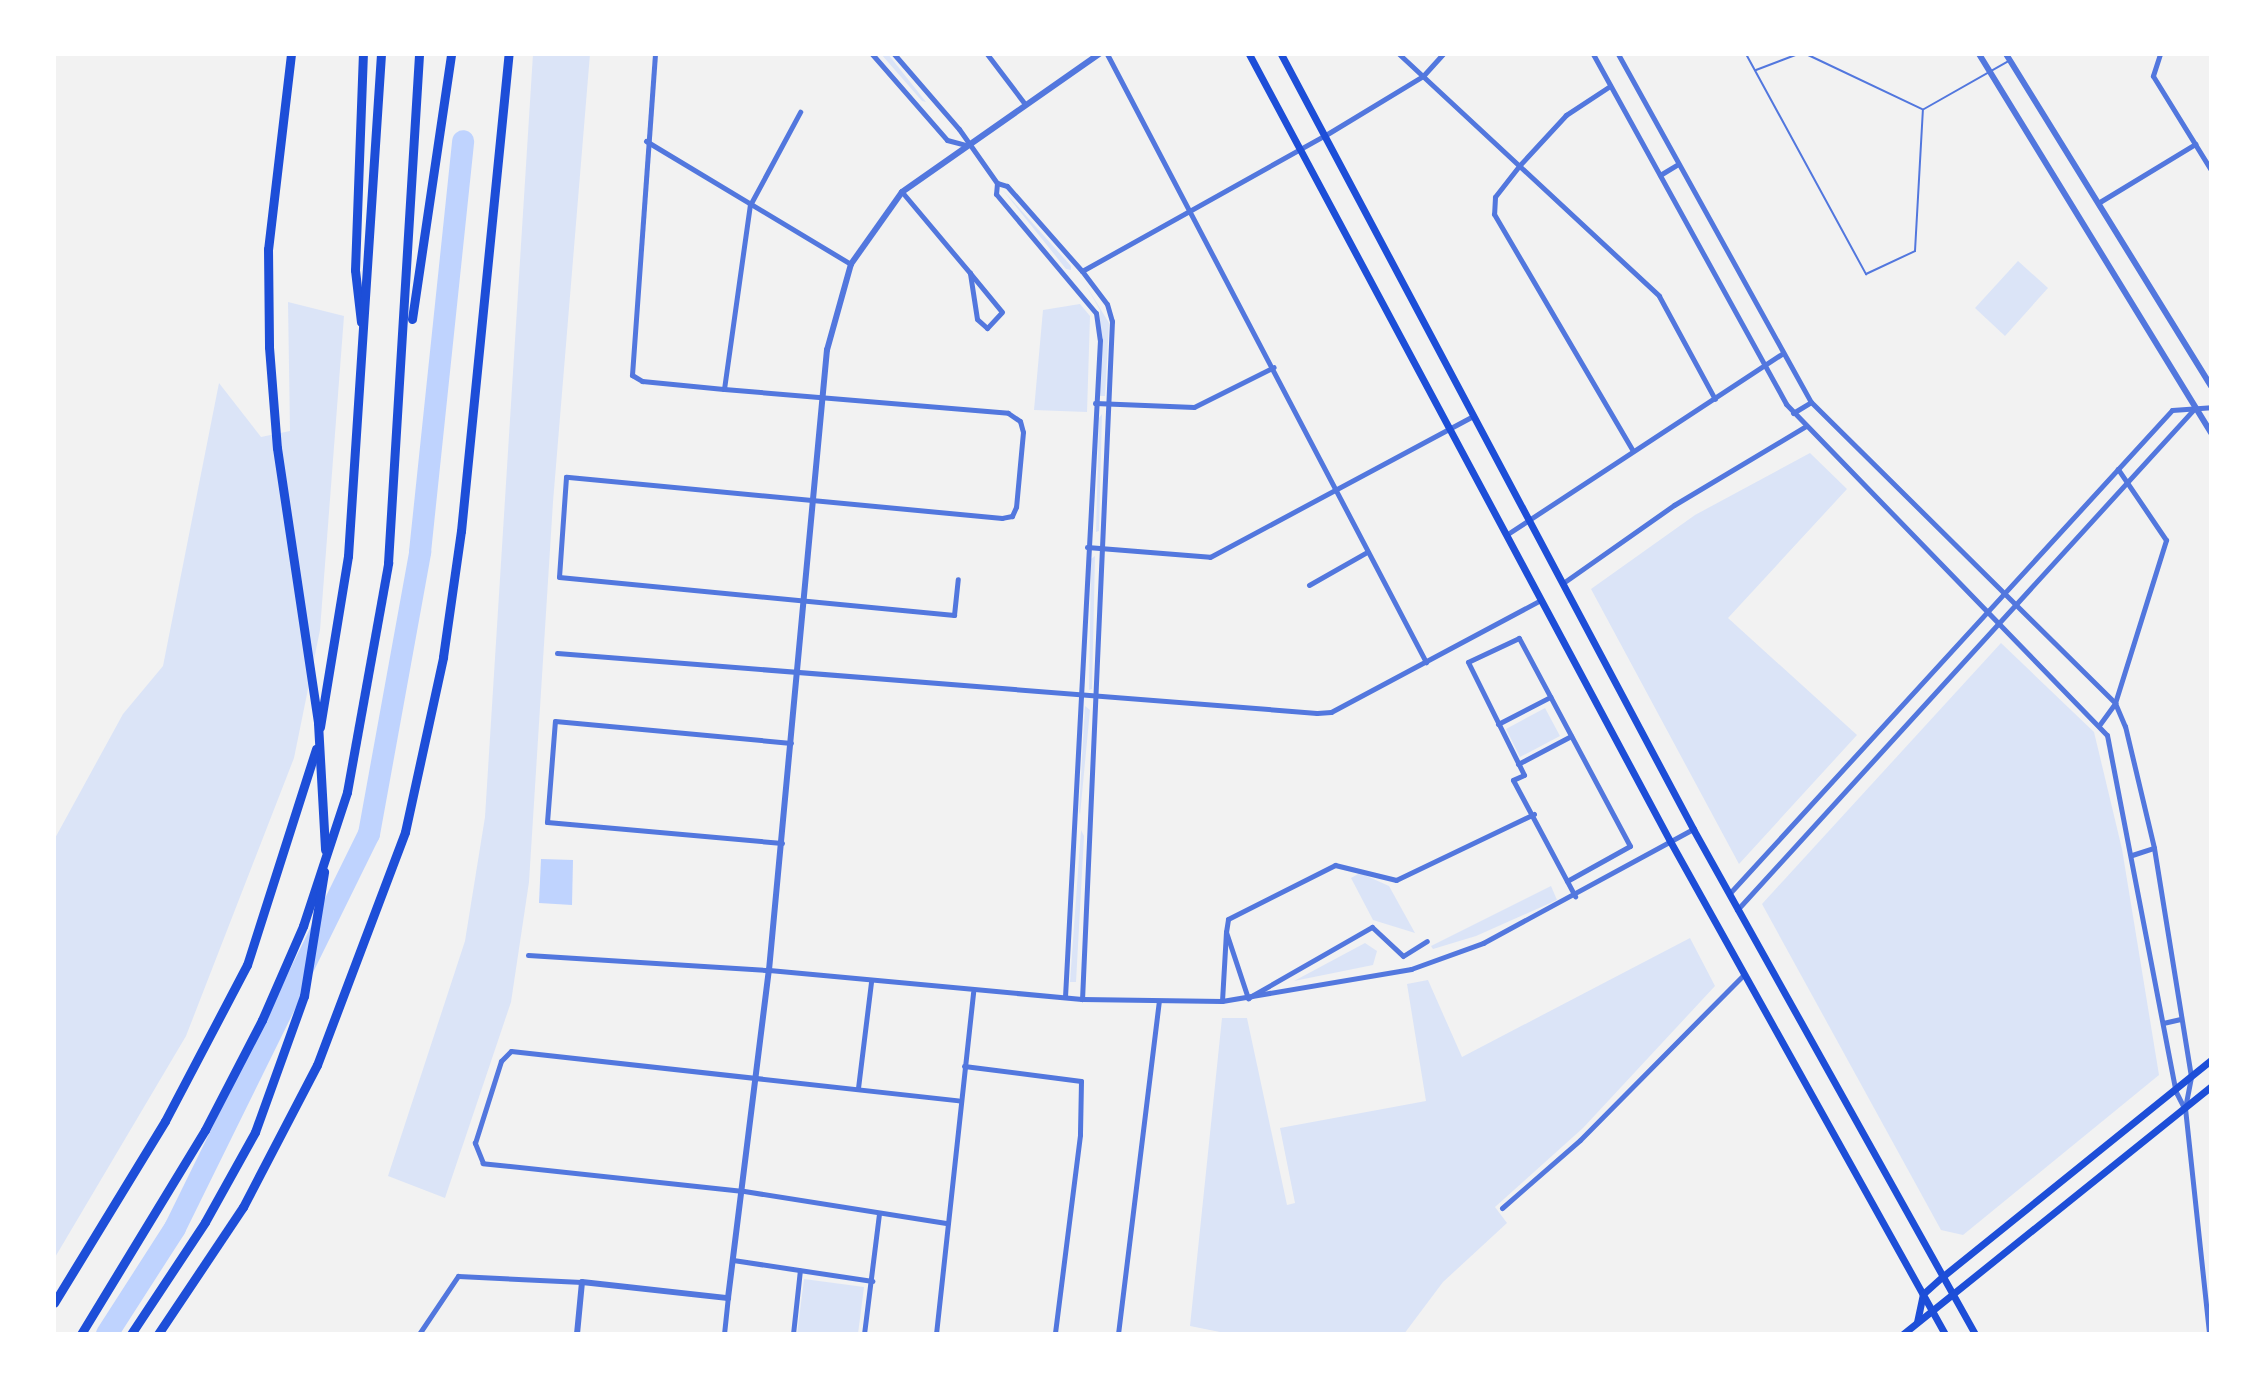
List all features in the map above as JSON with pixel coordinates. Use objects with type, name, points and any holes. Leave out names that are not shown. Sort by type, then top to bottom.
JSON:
[{"type":"highway","points":[[131,1334],[205,1222],[255,1132],[304,996],[324,885],[318,723],[277,448],[269,347],[268,249],[291,54]]},
{"type":"highway","points":[[363,54],[355,270],[364,349]]},
{"type":"highway","points":[[54,1303],[165,1121],[247,965],[311,772],[336,649],[364,349],[381,54]]},
{"type":"highway","points":[[403,374],[419,54]]},
{"type":"highway","points":[[81,1334],[205,1130],[262,1020],[308,911],[347,792],[374,661],[403,374],[451,54]]},
{"type":"highway","points":[[158,1334],[243,1207],[317,1065],[405,832],[430,726],[461,531],[509,54]]},
{"type":"main road","points":[[1249,54],[1670,841],[1945,1334]]},
{"type":"main road","points":[[1281,54],[1693,829],[1975,1334]]},
{"type":"main road","points":[[1917,1322],[1923,1294],[1942,1277],[2176,1092],[2211,1060]]},
{"type":"main road","points":[[1903,1334],[1934,1313],[2211,1086]]},
{"type":"street","points":[[655,54],[630,356],[632,375],[642,381],[1008,413],[1020,421],[1023,432],[1016,507],[1012,516],[1002,518],[566,477],[559,577],[954,615],[958,579]]},
{"type":"street","points":[[872,54],[947,140],[966,145]]},
{"type":"street","points":[[894,54],[959,129],[966,145],[997,183],[1007,186],[1082,271],[1107,304],[1112,321],[1082,999]]},
{"type":"street","points":[[987,54],[1025,104]]},
{"type":"street","points":[[724,1334],[769,970],[813,501],[834,314],[851,264],[902,192],[1099,54]]},
{"type":"street","points":[[1107,54],[1187,210],[1274,367],[1334,489],[1426,662]]},
{"type":"street","points":[[1399,54],[1659,296],[1715,399]]},
{"type":"street","points":[[1082,271],[1324,136],[1423,76],[1443,54]]},
{"type":"street","points":[[1593,54],[1763,366],[1793,413],[1986,613],[2100,724],[2132,855],[2176,1092],[2185,1108]]},
{"type":"street","points":[[1618,54],[1811,402],[2115,703],[2125,726],[2154,848],[2191,1077],[2185,1108],[2209,1334]]},
{"type":"street","points":[[1979,54],[2211,433]]},
{"type":"street","points":[[2160,54],[2153,76],[2211,170]]},
{"type":"street","points":[[2008,57],[2211,386]]},
{"type":"street","points":[[1610,86],[1566,115],[1519,166],[1495,197],[1494,214],[1632,449]]},
{"type":"street","points":[[724,389],[750,205],[800,112]]},
{"type":"street","points":[[646,141],[851,264]]},
{"type":"street","points":[[2098,203],[2195,144]]},
{"type":"street","points":[[1660,175],[1678,164]]},
{"type":"street","points":[[997,183],[996,194],[1096,313],[1095,403],[1065,996]]},
{"type":"street","points":[[902,192],[970,273],[1002,312],[987,328],[977,319],[970,273]]},
{"type":"street","points":[[1506,535],[1632,449],[1782,354]]},
{"type":"street","points":[[1095,403],[1194,407],[1274,367]]},
{"type":"street","points":[[1793,413],[1811,402]]},
{"type":"street","points":[[1729,894],[2172,410],[2211,407]]},
{"type":"street","points":[[1737,910],[2195,408]]},
{"type":"street","points":[[1087,547],[1210,557],[1473,416]]},
{"type":"street","points":[[1562,584],[1674,505],[1806,426]]},
{"type":"street","points":[[2100,724],[2115,703],[2166,540],[2118,469]]},
{"type":"street","points":[[1309,585],[1367,552]]},
{"type":"street","points":[[557,653],[798,675],[1331,712],[1541,600]]},
{"type":"street","points":[[1567,881],[1630,846],[1519,638],[1468,662],[1524,775],[1513,780],[1534,814],[1567,881],[1575,896]]},
{"type":"street","points":[[1498,724],[1550,697]]},
{"type":"street","points":[[782,843],[547,822],[555,721],[791,743]]},
{"type":"street","points":[[1518,764],[1571,736]]},
{"type":"street","points":[[1222,1001],[1228,919],[1335,865],[1396,880],[1534,814]]},
{"type":"street","points":[[528,955],[769,970],[973,992],[1159,1002],[1222,1001],[1411,969],[1483,943],[1575,896],[1693,829]]},
{"type":"street","points":[[2132,855],[2154,848]]},
{"type":"street","points":[[1248,998],[1372,927],[1403,956],[1427,941]]},
{"type":"street","points":[[1226,932],[1248,998]]},
{"type":"street","points":[[1502,1208],[1580,1140],[1744,974]]},
{"type":"street","points":[[858,1088],[871,982]]},
{"type":"street","points":[[936,1334],[958,1100],[973,992]]},
{"type":"street","points":[[1118,1334],[1159,1002]]},
{"type":"street","points":[[2163,1023],[2181,1019]]},
{"type":"street","points":[[946,1223],[743,1191],[483,1163],[475,1143],[501,1061],[511,1051],[958,1100]]},
{"type":"street","points":[[964,1066],[1081,1081],[1080,1135],[1055,1334]]},
{"type":"street","points":[[864,1334],[879,1213]]},
{"type":"street","points":[[733,1260],[872,1281]]},
{"type":"street","points":[[793,1334],[800,1270]]},
{"type":"street","points":[[419,1334],[458,1276],[582,1282],[728,1298]]},
{"type":"street","points":[[577,1334],[582,1282]]},
{"type":"lane","points":[[1746,54],[1866,274],[1915,251],[1923,109]]},
{"type":"lane","points":[[1755,70],[1798,54]]},
{"type":"lane","points":[[1806,54],[1923,109]]},
{"type":"lane","points":[[1923,109],[1990,73],[2008,57]]},
{"type":"shaded area","points":[[533,54],[590,54],[553,502],[529,882],[511,1002],[445,1198],[388,1176],[465,941],[485,817]]},
{"type":"shaded area","points":[[881,54],[888,54],[926,102],[922,101]]},
{"type":"shaded area","points":[[1002,189],[1071,266],[1071,270],[1066,269]]},
{"type":"shaded area","points":[[2018,261],[2048,288],[2005,336],[1975,308]]},
{"type":"shaded area","points":[[1084,282],[1109,323],[1105,396],[1100,396],[1100,310]]},
{"type":"shaded area","points":[[288,302],[344,316],[320,630],[294,758],[186,1036],[54,1259],[54,840],[123,714],[163,666],[219,383],[261,437],[290,431]]},
{"type":"shaded area","points":[[1080,304],[1090,316],[1087,412],[1034,410],[1043,310]]},
{"type":"shaded area","points":[[1102,414],[1099,531],[1096,532],[1099,418]]},
{"type":"shaded area","points":[[1810,453],[1847,489],[1728,618],[1857,735],[1739,864],[1591,589],[1695,515]]},
{"type":"shaded area","points":[[1095,556],[1092,689],[1089,690],[1091,559]]},
{"type":"shaded area","points":[[2001,643],[2094,732],[2122,849],[2159,1075],[1963,1235],[1941,1230],[1762,904]]},
{"type":"shaded area","points":[[1085,706],[1090,710],[1080,815],[1079,811]]},
{"type":"shaded area","points":[[1545,708],[1560,736],[1520,757],[1506,729]]},
{"type":"shaded area","points":[[1081,830],[1084,836],[1076,982],[1070,982]]},
{"type":"shaded area","points":[[1360,873],[1389,886],[1415,933],[1373,920],[1351,878]]},
{"type":"shaded area","points":[[1551,886],[1557,900],[1476,936],[1433,949],[1431,946]]},
{"type":"shaded area","points":[[1690,938],[1715,986],[1583,1128],[1495,1207],[1507,1223],[1443,1282],[1404,1334],[1230,1334],[1190,1326],[1222,1018],[1247,1018],[1287,1205],[1295,1203],[1280,1128],[1426,1101],[1407,984],[1428,980],[1462,1057]]},
{"type":"shaded area","points":[[1365,943],[1377,951],[1373,965],[1294,981]]},
{"type":"shaded area","points":[[804,1279],[864,1287],[858,1334],[797,1334]]},
{"type":"water","points":[[541,859],[573,860],[572,905],[539,903]]},
{"type":"waterway","points":[[107,1334],[175,1228],[369,834],[420,552],[463,141]]}]
